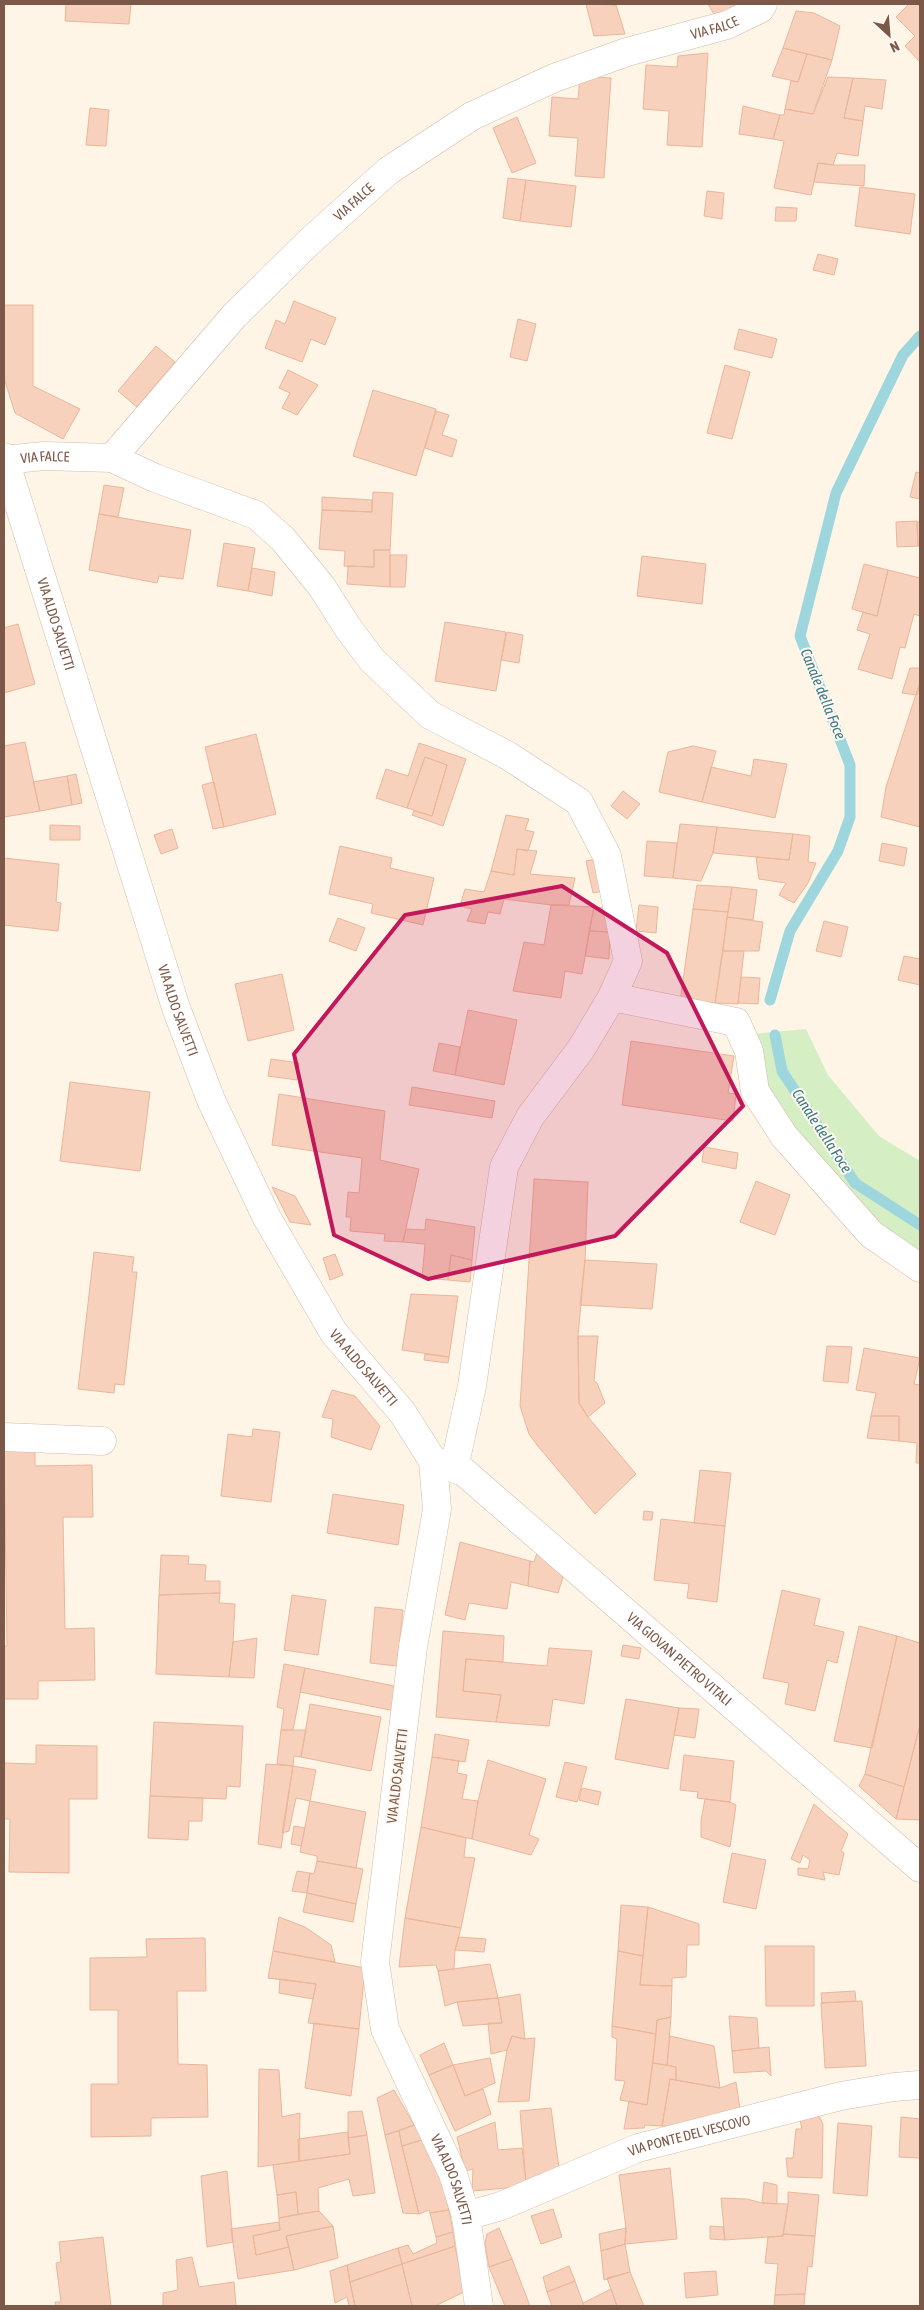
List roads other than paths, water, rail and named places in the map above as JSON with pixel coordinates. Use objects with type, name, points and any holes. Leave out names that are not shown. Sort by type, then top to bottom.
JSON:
[{"type":"street","name":"VIA FALCE","points":[[4,459],[44,456],[112,458],[234,316],[308,244],[388,171],[472,116],[554,78],[627,52],[727,25],[760,9],[764,4]]},
{"type":"street","points":[[112,458],[155,478],[256,515],[283,539],[322,587],[348,628],[372,660],[430,715],[507,755],[579,802],[606,856],[628,961],[612,997],[581,1049],[530,1117],[504,1167],[472,1386],[443,1464]]},
{"type":"street","name":"VIA ALDO SALVETTI","points":[[4,459],[13,522],[176,1008],[211,1100],[267,1218],[334,1333],[402,1412],[443,1464],[437,1510],[413,1647],[375,1962],[385,2029],[453,2174],[466,2216],[479,2306]]},
{"type":"street","points":[[612,997],[736,1022],[749,1050],[755,1091],[784,1136],[871,1234],[920,1268]]},
{"type":"street","points":[[4,1437],[102,1441]]},
{"type":"street","name":"VIA GIOVAN PIETRO VITALI","points":[[443,1464],[464,1472],[528,1526],[920,1868]]},
{"type":"street","name":"VIA PONTE DEL VESCOVO","points":[[466,2216],[501,2206],[638,2148],[841,2096],[894,2087],[920,2086]]},
{"type":"waterway","name":"Canale della Foce","points":[[770,1000],[790,931],[838,851],[850,817],[850,765],[800,636],[836,493],[903,355],[920,336]]},
{"type":"waterway","name":"Canale della Foce","points":[[775,1035],[782,1071],[855,1183],[920,1225]]}]
